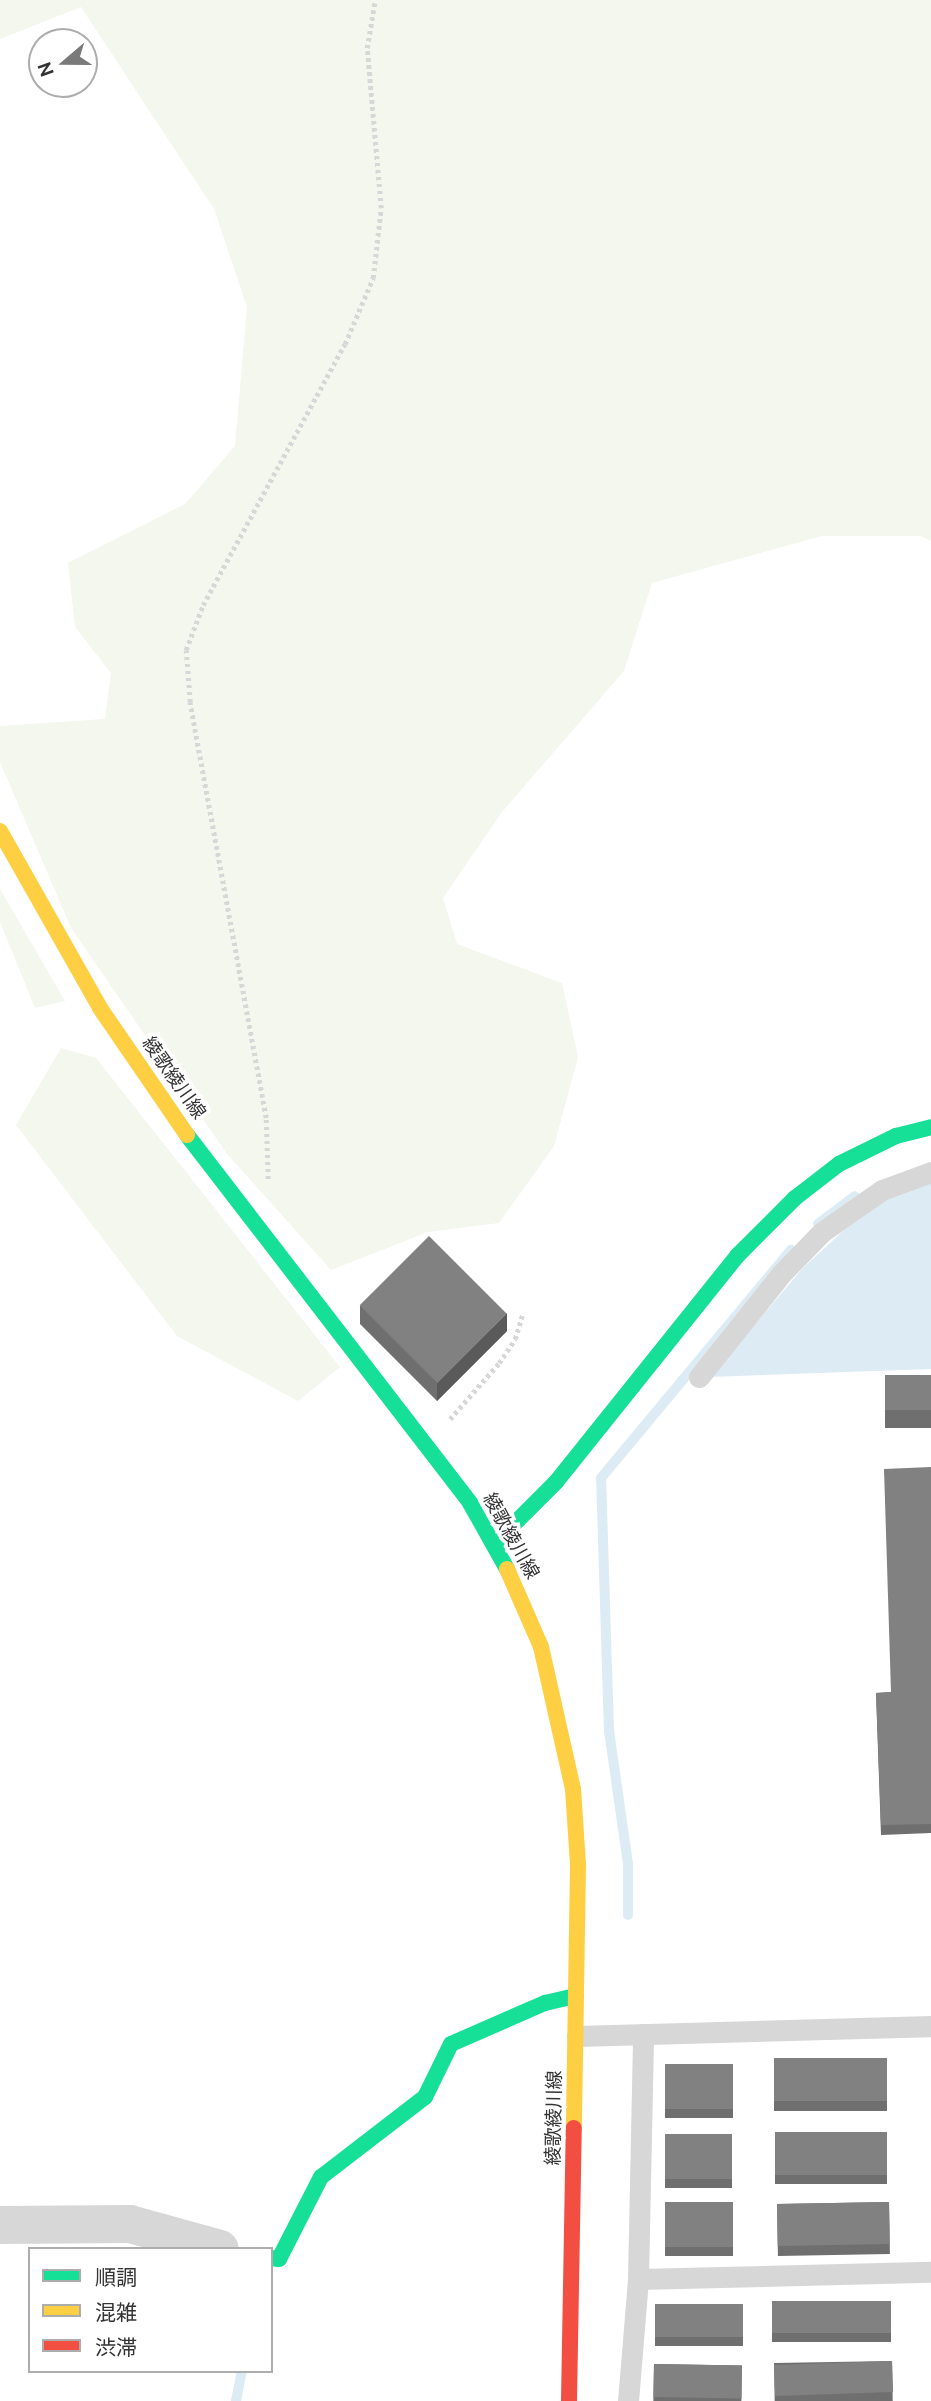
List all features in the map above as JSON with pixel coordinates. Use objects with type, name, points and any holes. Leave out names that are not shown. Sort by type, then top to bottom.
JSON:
[{"type":"main road","name":"綾歌綾川線","points":[[0,831],[100,1008],[181,1127],[426,1441],[494,1544],[541,1647],[559,1712],[573,1790],[579,1864],[569,2401]]},
{"type":"main road","points":[[494,1544],[556,1482],[737,1256],[795,1198],[839,1164],[896,1136],[931,1127]]},
{"type":"main road","points":[[273,2258],[279,2259],[321,2177],[425,2097],[451,2045],[545,2003],[576,1996]]},
{"type":"street","points":[[0,2225],[130,2224],[212,2247]]},
{"type":"lane","points":[[699,1377],[782,1273],[822,1232],[881,1190],[931,1172]]},
{"type":"lane","points":[[577,2036],[931,2026]]},
{"type":"lane","points":[[628,2401],[638,2279],[643,2034]]},
{"type":"lane","points":[[638,2279],[931,2272]]},
{"type":"path","points":[[260,1227],[269,1187],[266,1118],[190,702],[186,650],[203,605],[345,344],[373,278],[381,208],[367,48],[375,0]]},
{"type":"path","points":[[426,1441],[499,1363],[515,1339],[523,1312]]},
{"type":"shaded area","points":[[0,0],[931,0],[931,541],[921,536],[822,536],[652,583],[624,671],[502,812],[443,898],[457,944],[562,983],[578,1057],[554,1146],[499,1223],[428,1232],[331,1270],[227,1154],[71,928],[0,762],[0,726],[105,719],[111,673],[75,627],[68,563],[185,504],[235,446],[247,307],[214,209],[98,33],[98,28],[95,28],[81,7],[0,39]]},
{"type":"shaded area","points":[[0,889],[65,1001],[35,1008],[0,922]]},
{"type":"shaded area","points":[[61,1048],[96,1058],[340,1367],[298,1401],[177,1336],[16,1125]]},
{"type":"shaded area","points":[[931,1182],[931,1369],[710,1377],[803,1268],[843,1231],[891,1197]]},
{"type":"building","points":[[429,1236],[507,1314],[437,1383],[360,1305]]},
{"type":"building","points":[[885,1375],[931,1375],[931,1410],[885,1410]]},
{"type":"building","points":[[931,1467],[931,1824],[881,1825],[876,1693],[891,1692],[884,1469]]},
{"type":"building","points":[[774,2058],[887,2058],[887,2101],[774,2101]]},
{"type":"building","points":[[665,2064],[733,2064],[733,2109],[665,2109]]},
{"type":"building","points":[[775,2132],[887,2132],[887,2175],[775,2175]]},
{"type":"building","points":[[665,2134],[732,2134],[732,2179],[665,2179]]},
{"type":"building","points":[[665,2202],[733,2202],[733,2247],[665,2247]]},
{"type":"building","points":[[889,2202],[890,2244],[778,2246],[777,2204]]},
{"type":"building","points":[[772,2301],[891,2301],[891,2333],[772,2333]]},
{"type":"building","points":[[655,2304],[743,2304],[743,2337],[655,2337]]},
{"type":"building","points":[[892,2361],[893,2392],[775,2396],[774,2365]]},
{"type":"building","points":[[654,2364],[742,2366],[741,2399],[653,2397]]},
{"type":"waterway","points":[[818,1224],[855,1196]]},
{"type":"waterway","points":[[628,1915],[628,1864],[609,1731],[601,1478],[791,1250]]},
{"type":"waterway","points":[[236,2401],[242,2373]]},
{"type":"traffic: fast","points":[[494,1544],[556,1482],[737,1256],[795,1198],[839,1164],[896,1136],[931,1127]]},
{"type":"traffic: fast","points":[[187,1135],[470,1503],[507,1569]]},
{"type":"traffic: fast","points":[[273,2258],[279,2259],[321,2177],[425,2097],[451,2044],[545,2003],[576,1996]]},
{"type":"traffic: slow","points":[[0,831],[100,1008],[187,1135]]},
{"type":"traffic: slow","points":[[507,1569],[541,1647],[573,1789],[578,1865],[574,2128]]},
{"type":"traffic: jam","points":[[569,2401],[574,2128]]}]
